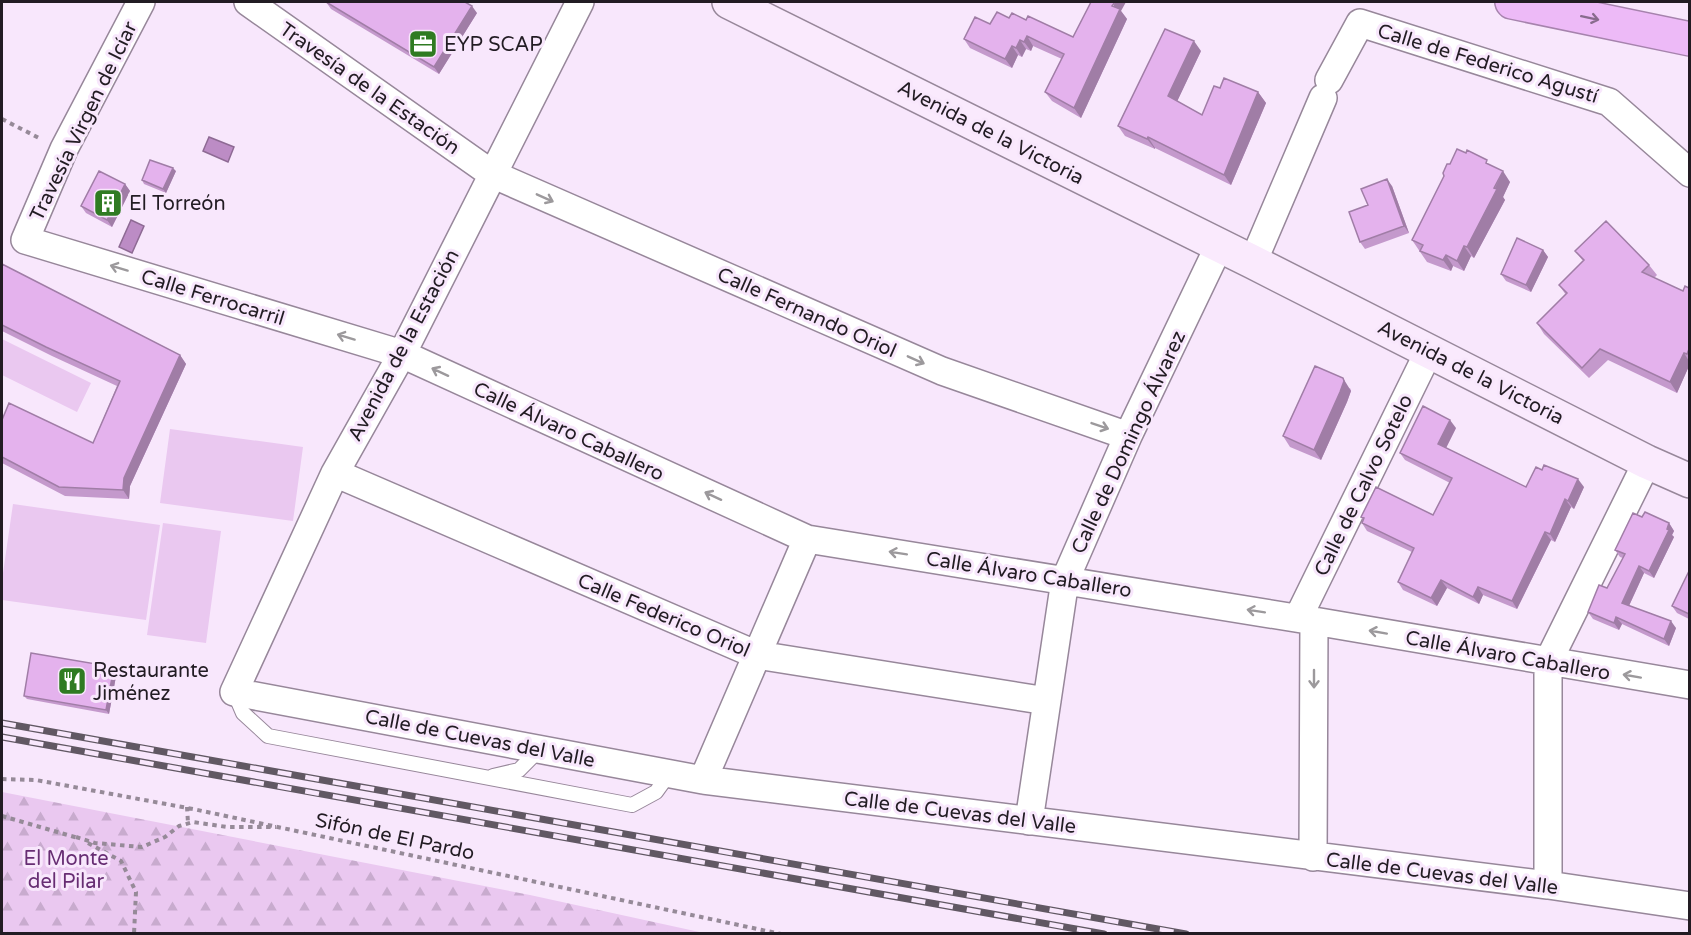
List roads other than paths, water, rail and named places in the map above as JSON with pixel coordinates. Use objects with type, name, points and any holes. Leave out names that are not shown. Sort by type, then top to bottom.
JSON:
[{"type":"highway","points":[[1512,2],[1689,39]]},
{"type":"street","name":"Travesía Virgen de Icíar","points":[[25,240],[64,149],[141,2]]},
{"type":"street","name":"Travesía de la Estación","points":[[248,2],[492,174]]},
{"type":"street","name":"Avenida de la Estación","points":[[234,692],[335,472],[402,354],[580,2]]},
{"type":"street","name":"Avenida de la Victoria","points":[[729,2],[1689,481]]},
{"type":"street","name":"Calle de Federico Agustí","points":[[1253,262],[1326,89],[1360,23],[1609,102],[1689,173]]},
{"type":"street","name":"Calle Fernando Oriol","points":[[492,174],[942,371],[1128,436]]},
{"type":"street","name":"Calle Ferrocarril","points":[[25,240],[402,354]]},
{"type":"street","name":"Calle de Domingo Álvarez","points":[[1029,821],[1065,580],[1128,436],[1219,246]]},
{"type":"street","name":"Calle de Calvo Sotelo","points":[[1313,857],[1306,620],[1429,351]]},
{"type":"street","name":"Calle Álvaro Caballero","points":[[402,354],[807,539],[1306,620],[1689,686]]},
{"type":"street","points":[[1548,885],[1548,662],[1647,462]]},
{"type":"street","name":"Calle Federico Oriol","points":[[335,472],[757,655],[1047,701]]},
{"type":"street","points":[[703,780],[807,539]]},
{"type":"street","name":"Calle de Cuevas del Valle","points":[[234,692],[703,780],[1548,885],[1689,906]]},
{"type":"lane","points":[[234,692],[243,713],[268,736],[632,805],[656,792],[669,774]]},
{"type":"lane","points":[[485,777],[519,770],[540,749]]},
{"type":"railway","points":[[2,723],[1186,934]]},
{"type":"railway","points":[[2,737],[1104,934]]},
{"type":"place","name":"EYP SCAP","points":[[423,44]]},
{"type":"place","name":"El Torreón","points":[[108,203]]},
{"type":"place","name":"Restaurante Jiménez","points":[[72,681]]},
{"type":"park label","name":"El Monte del Pilar","points":[[66,870]]}]
